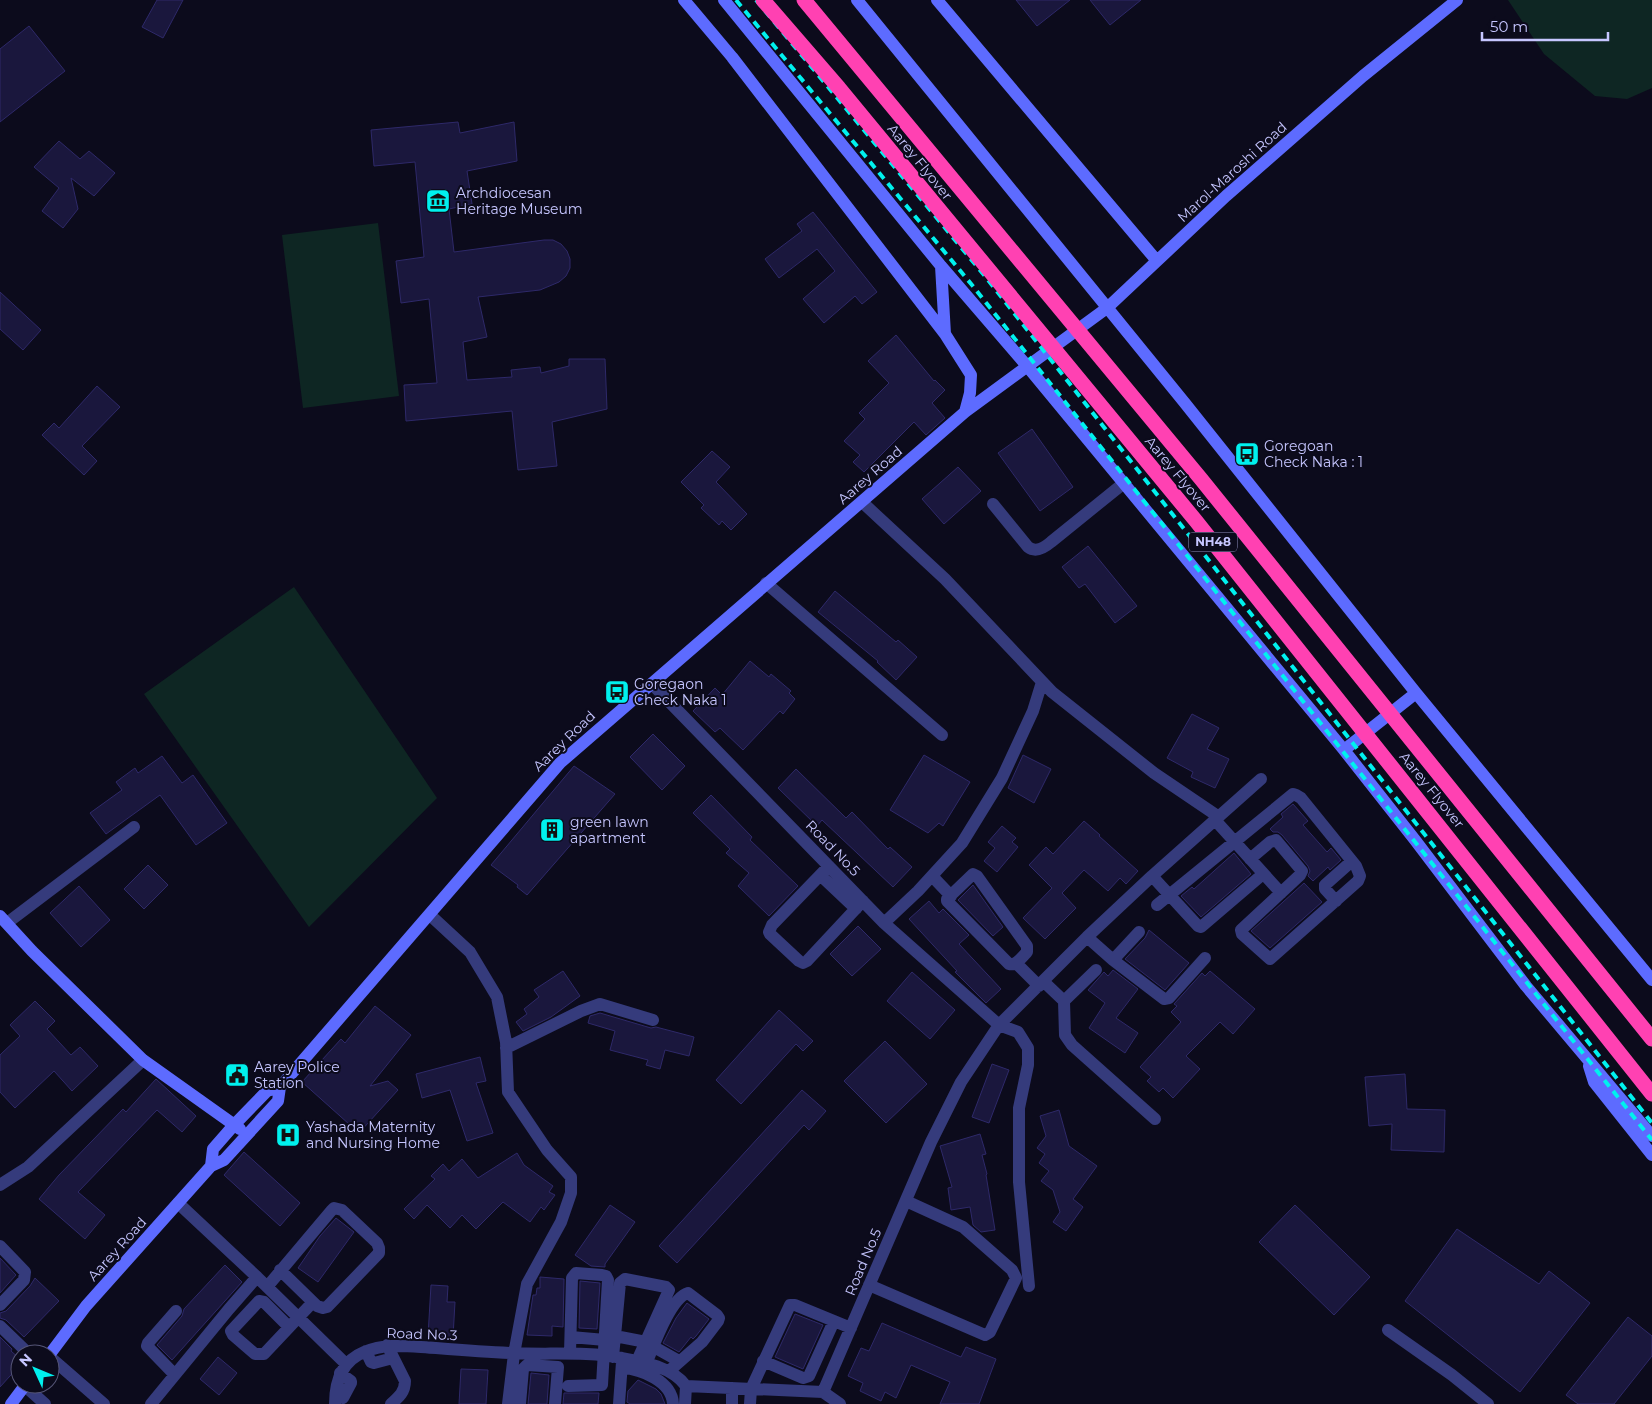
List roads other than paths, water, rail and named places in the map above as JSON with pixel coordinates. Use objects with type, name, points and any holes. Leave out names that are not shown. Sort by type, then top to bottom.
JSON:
[{"type":"highway","name":"Aarey Flyover","points":[[763,0],[839,88],[1196,521],[1652,1094]]},
{"type":"highway","name":"Aarey Flyover","points":[[804,0],[1201,479],[1652,1039]]},
{"type":"main road","points":[[684,0],[732,57],[945,334],[971,375],[970,393],[965,412]]},
{"type":"main road","points":[[724,0],[941,266],[1028,366],[1344,750],[1421,847],[1526,986],[1652,1136]]},
{"type":"main road","points":[[857,0],[1416,693],[1652,980]]},
{"type":"main road","points":[[937,0],[1157,261]]},
{"type":"main road","name":"Marol-Maroshi Road","points":[[1028,366],[1107,308],[1226,196],[1363,76],[1457,0]]},
{"type":"main road","points":[[941,266],[945,334]]},
{"type":"main road","name":"Aarey Road","points":[[211,1166],[213,1149],[234,1124],[267,1091],[280,1087],[560,763],[965,412],[1028,366]]},
{"type":"main road","points":[[1344,750],[1416,693]]},
{"type":"main road","points":[[4,920],[32,951],[143,1060],[247,1135]]},
{"type":"main road","points":[[1586,1058],[1594,1082],[1652,1155]]},
{"type":"main road","name":"Aarey Road","points":[[59,1344],[86,1306],[211,1166],[224,1160],[278,1101],[280,1087]]},
{"type":"street","points":[[993,504],[1028,548],[1033,550],[1040,549],[1124,483]]},
{"type":"street","points":[[862,502],[944,579],[1052,692],[1154,773],[1217,819],[1234,842],[1281,893]]},
{"type":"street","points":[[766,583],[942,735]]},
{"type":"street","points":[[884,923],[932,876],[962,843],[1002,778],[1033,711],[1042,682]]},
{"type":"street","name":"Road No.5","points":[[652,684],[824,871],[859,905],[884,923],[999,1025],[1018,1032],[1028,1048],[1028,1065],[1018,1108],[1019,1182],[1030,1286]]},
{"type":"street","name":"Road No.5","points":[[824,1392],[931,1142],[961,1082],[999,1025],[1087,937],[1261,779]]},
{"type":"street","points":[[1157,905],[1293,794],[1302,798],[1359,870],[1360,876],[1358,881],[1270,959],[1242,934],[1241,930],[1302,871],[1278,841],[1274,840],[1250,859]]},
{"type":"street","points":[[4,920],[134,827]]},
{"type":"street","points":[[1336,901],[1324,885],[1352,861]]},
{"type":"street","points":[[824,871],[772,925],[770,934],[803,963],[859,905]]},
{"type":"street","points":[[974,874],[1027,946],[1027,952],[1016,963],[1009,964],[947,901],[974,874]]},
{"type":"street","points":[[1152,876],[1201,927],[1263,874]]},
{"type":"street","points":[[932,876],[951,896]]},
{"type":"street","points":[[430,915],[470,952],[497,997],[506,1048],[508,1092],[547,1150],[571,1177],[570,1193],[561,1222],[527,1284],[514,1354],[508,1404]]},
{"type":"street","points":[[1113,960],[1139,932]]},
{"type":"street","points":[[1087,937],[1113,960],[1164,999],[1169,998],[1205,958]]},
{"type":"street","points":[[1016,963],[1064,1001]]},
{"type":"street","points":[[1096,970],[1064,1001],[1066,1035],[1072,1045],[1155,1119]]},
{"type":"street","points":[[506,1048],[581,1011],[600,1004],[653,1020]]},
{"type":"street","points":[[0,1185],[28,1167],[143,1060]]},
{"type":"street","points":[[869,1285],[985,1335],[990,1332],[1016,1278],[1012,1270],[963,1227],[906,1201]]},
{"type":"street","points":[[178,1203],[267,1287],[294,1322],[343,1369],[341,1399]]},
{"type":"street","points":[[267,1287],[280,1270],[334,1208],[342,1210],[380,1248],[378,1253],[326,1307],[319,1308],[280,1270]]},
{"type":"street","points":[[0,1246],[25,1272],[26,1277],[0,1305]]},
{"type":"street","points":[[555,1404],[558,1367],[571,1337],[572,1278],[576,1273],[602,1274],[608,1280],[610,1338],[615,1360],[619,1404]]},
{"type":"street","points":[[151,1404],[257,1277]]},
{"type":"street","points":[[610,1338],[621,1280],[625,1279],[666,1287],[669,1290],[650,1344],[653,1366]]},
{"type":"street","points":[[650,1344],[667,1315],[684,1294],[692,1295],[719,1318],[702,1342],[680,1362],[653,1366]]},
{"type":"street","points":[[294,1322],[262,1300],[256,1302],[232,1329],[231,1333],[256,1354],[264,1354],[313,1302]]},
{"type":"street","points":[[759,1404],[750,1404],[751,1389],[790,1305],[795,1305],[851,1328]]},
{"type":"street","points":[[229,1309],[240,1320]]},
{"type":"street","points":[[175,1375],[147,1346],[176,1311]]},
{"type":"street","points":[[763,1361],[806,1378],[809,1376],[834,1321]]},
{"type":"street","points":[[0,1326],[19,1344]]},
{"type":"street","points":[[1388,1330],[1452,1375],[1488,1404]]},
{"type":"street","points":[[571,1337],[610,1338],[650,1344],[680,1362]]},
{"type":"street","points":[[587,1354],[588,1338]]},
{"type":"street","points":[[387,1345],[405,1380],[403,1393],[391,1404]]},
{"type":"street","name":"Road No.3","points":[[343,1369],[366,1351],[387,1345],[514,1354]]},
{"type":"street","points":[[366,1351],[371,1362],[374,1363],[393,1358]]},
{"type":"street","points":[[514,1354],[587,1354],[653,1366],[680,1378],[686,1386],[685,1404]]},
{"type":"street","points":[[653,1366],[667,1354]]},
{"type":"street","points":[[568,1386],[602,1385],[615,1360]]},
{"type":"street","points":[[615,1360],[655,1378],[672,1395],[673,1404]]},
{"type":"street","points":[[60,1365],[104,1404]]},
{"type":"street","points":[[520,1404],[524,1367],[527,1365],[558,1367]]},
{"type":"street","points":[[799,1398],[803,1378]]},
{"type":"street","points":[[686,1386],[751,1389],[799,1398],[824,1392],[840,1404]]},
{"type":"street","points":[[732,1388],[732,1404]]},
{"type":"street","points":[[34,1394],[45,1404]]},
{"type":"railway","points":[[736,0],[972,285],[1652,1140]]},
{"type":"railway","points":[[756,0],[984,275],[1652,1123]]},
{"type":"place","name":"Archdiocesan Heritage Museum","points":[[438,201]]},
{"type":"place","name":"Goregoan Check Naka : 1","points":[[1247,454]]},
{"type":"place","name":"Goregaon Check Naka 1","points":[[617,692]]},
{"type":"place","name":"green lawn apartment","points":[[552,830]]},
{"type":"place","name":"Aarey Police Station","points":[[237,1075]]},
{"type":"place","name":"Yashada Maternity and Nursing Home","points":[[288,1135]]}]
